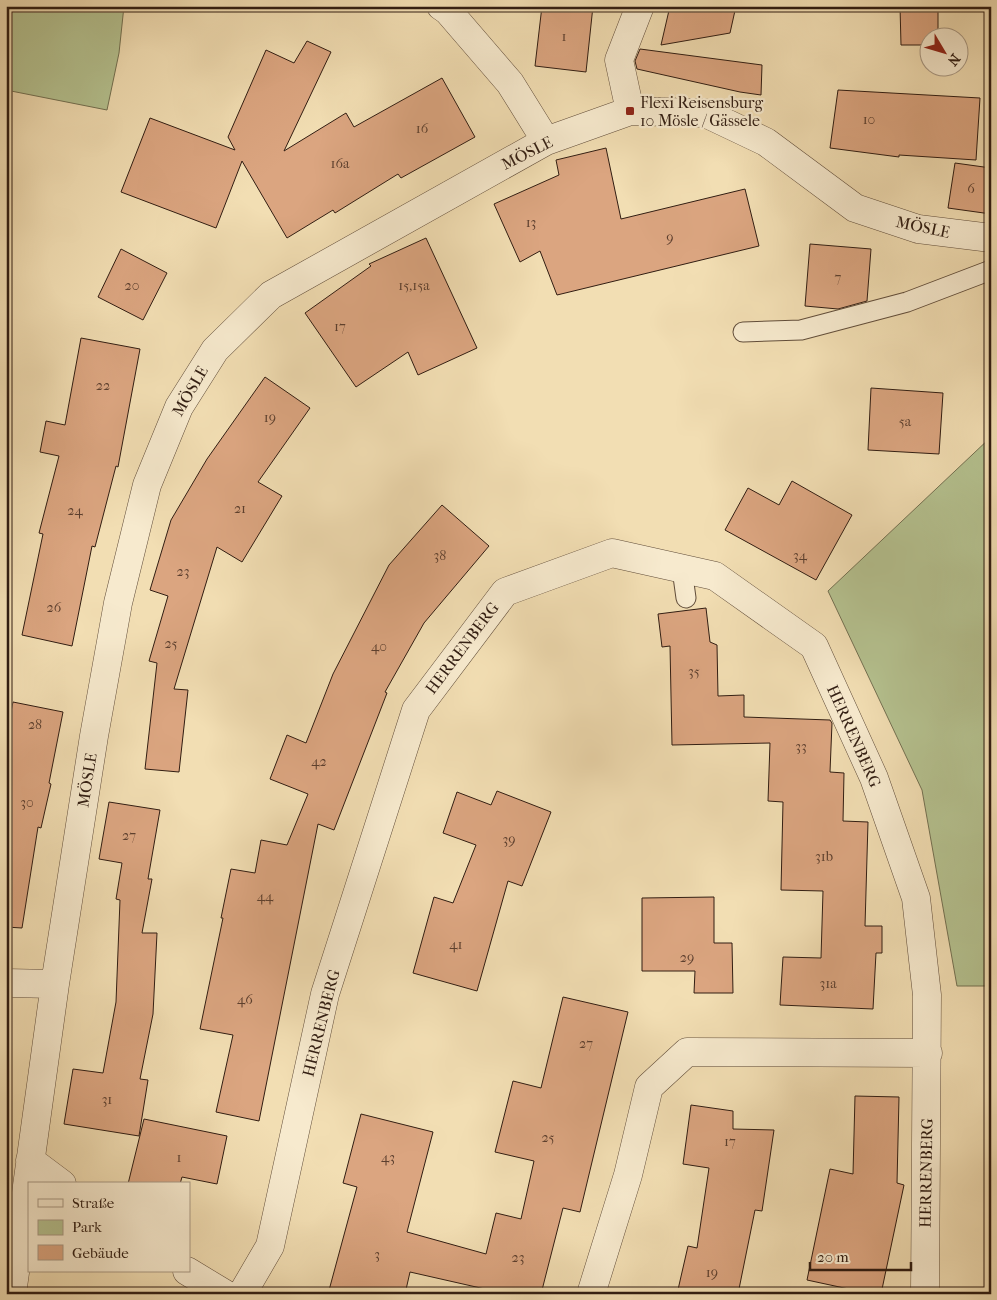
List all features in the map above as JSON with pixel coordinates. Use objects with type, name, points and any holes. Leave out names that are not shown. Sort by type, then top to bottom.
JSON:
[{"type":"street","points":[[441,6],[448,11],[510,82],[546,141]]},
{"type":"street","points":[[630,111],[619,60],[640,6]]},
{"type":"street","name":"MÖSLE","points":[[12,1294],[54,984],[94,736],[118,603],[147,485],[179,406],[215,350],[271,295],[546,141],[630,111],[705,114],[766,142],[855,208],[918,229],[991,238]]},
{"type":"street","name":"HERRENBERG","points":[[242,1294],[270,1246],[326,994],[416,710],[505,592],[612,554],[715,576],[814,646],[874,778],[916,898],[927,995],[925,1294]]},
{"type":"street","points":[[6,983],[54,984]]},
{"type":"street","points":[[591,1294],[628,1175],[650,1087],[687,1052],[928,1053]]},
{"type":"street","points":[[30,1160],[59,1182]]},
{"type":"street","points":[[190,1272],[225,1294]]},
{"type":"lane","points":[[743,332],[801,330],[907,302],[991,270]]},
{"type":"lane","points":[[682,569],[686,598]]},
{"type":"green space","points":[[6,6],[124,6],[119,53],[107,110],[6,90]]},
{"type":"green space","points":[[991,437],[991,986],[957,986],[922,790],[828,591]]},
{"type":"building","points":[[542,6],[593,6],[586,72],[535,66]]},
{"type":"building","points":[[670,6],[736,6],[730,33],[661,45]]},
{"type":"building","points":[[900,6],[938,6],[938,28],[920,28],[920,45],[901,45]]},
{"type":"building","points":[[307,41],[331,52],[284,151],[346,113],[354,127],[442,78],[475,137],[401,178],[398,174],[335,213],[333,210],[287,238],[242,161],[216,228],[121,192],[150,118],[235,150],[228,137],[266,50],[294,63]]},
{"type":"building","points":[[640,49],[762,65],[761,95],[637,69],[635,61]]},
{"type":"building","points":[[838,90],[980,98],[976,160],[899,155],[899,157],[830,148]]},
{"type":"building","points":[[606,148],[621,219],[745,189],[759,246],[557,295],[540,251],[520,262],[494,204],[559,175],[556,160]]},
{"type":"building","points":[[955,163],[991,168],[991,214],[948,208]]},
{"type":"building","points":[[426,238],[477,348],[418,375],[408,352],[356,387],[305,313],[371,266],[369,264]]},
{"type":"building","points":[[810,244],[871,249],[867,301],[838,309],[805,306]]},
{"type":"building","points":[[121,249],[167,273],[143,320],[98,297]]},
{"type":"building","points":[[81,338],[140,349],[118,467],[116,466],[95,547],[92,546],[72,646],[22,635],[43,534],[39,533],[59,456],[40,452],[46,421],[65,425]]},
{"type":"building","points":[[265,377],[310,408],[258,482],[282,496],[242,562],[217,547],[174,689],[188,690],[179,772],[145,769],[157,663],[149,661],[168,596],[150,590],[171,520],[207,459]]},
{"type":"building","points":[[871,388],[943,393],[939,454],[868,450]]},
{"type":"building","points":[[792,481],[852,515],[816,580],[725,530],[748,488],[779,505]]},
{"type":"building","points":[[442,505],[489,546],[424,623],[385,692],[387,693],[334,830],[318,824],[259,1121],[216,1112],[233,1035],[200,1029],[231,869],[255,873],[261,840],[287,845],[308,794],[270,779],[287,735],[306,743],[333,674],[389,565]]},
{"type":"building","points":[[706,608],[710,642],[717,645],[718,696],[744,695],[744,717],[830,720],[832,723],[830,772],[844,773],[843,821],[868,822],[865,926],[882,926],[882,953],[876,953],[873,1009],[780,1005],[783,957],[821,958],[823,891],[781,890],[783,802],[768,801],[770,743],[672,745],[670,646],[662,647],[658,614]]},
{"type":"building","points":[[13,702],[63,712],[49,783],[51,784],[41,828],[38,827],[22,928],[6,927],[6,736]]},
{"type":"building","points":[[497,791],[551,812],[522,886],[508,881],[477,991],[413,973],[434,897],[453,903],[476,845],[443,833],[457,792],[491,805]]},
{"type":"building","points":[[109,802],[160,810],[148,879],[152,879],[142,933],[157,933],[153,1014],[140,1079],[148,1080],[139,1136],[64,1124],[73,1069],[103,1073],[116,1002],[120,900],[116,899],[122,863],[99,859]]},
{"type":"building","points":[[714,897],[714,943],[732,943],[733,993],[694,993],[695,971],[642,971],[642,898]]},
{"type":"building","points":[[563,997],[628,1012],[580,1212],[563,1208],[541,1294],[507,1294],[410,1272],[405,1294],[328,1294],[357,1187],[343,1183],[361,1114],[433,1132],[407,1232],[486,1254],[496,1213],[521,1219],[534,1161],[495,1152],[513,1081],[541,1088]]},
{"type":"building","points":[[855,1096],[899,1097],[897,1183],[904,1185],[881,1294],[872,1294],[807,1280],[830,1169],[853,1174]]},
{"type":"building","points":[[691,1105],[733,1111],[733,1129],[774,1130],[762,1211],[755,1210],[738,1294],[677,1294],[688,1246],[697,1248],[709,1168],[683,1164]]},
{"type":"building","points":[[144,1119],[227,1136],[217,1184],[182,1177],[181,1182],[128,1182]]},
{"type":"place","name":"Flexi Reisensburg 10 Mösle / Gässele","points":[[630,111]]}]
